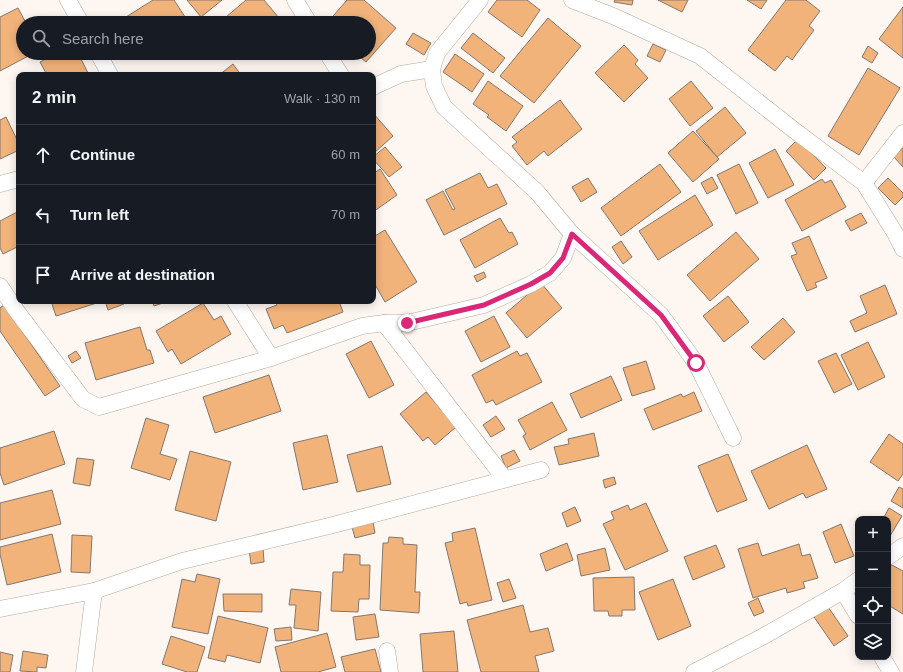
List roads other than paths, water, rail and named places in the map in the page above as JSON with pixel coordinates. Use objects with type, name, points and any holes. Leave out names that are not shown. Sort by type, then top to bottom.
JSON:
[{"type":"street","points":[[68,0],[77,16]]},
{"type":"street","points":[[295,0],[305,16]]},
{"type":"street","points":[[480,0],[436,53],[432,69],[434,86],[444,106],[537,192],[572,234],[661,315],[696,363],[733,438]]},
{"type":"street","points":[[572,0],[590,4],[700,56],[864,183],[903,249]]},
{"type":"street","points":[[102,60],[108,72]]},
{"type":"street","points":[[331,60],[338,72]]},
{"type":"street","points":[[376,86],[401,74],[432,69]]},
{"type":"street","points":[[864,183],[903,133]]},
{"type":"street","points":[[0,184],[16,180]]},
{"type":"street","points":[[0,286],[83,400],[98,407],[270,358],[362,326],[384,323],[407,323],[484,305],[531,284],[550,273],[563,258],[572,234]]},
{"type":"street","points":[[238,304],[270,358]]},
{"type":"street","points":[[384,323],[505,479]]},
{"type":"street","points":[[0,610],[94,591],[182,560],[329,526],[541,470]]},
{"type":"street","points":[[891,555],[903,546]]},
{"type":"street","points":[[694,672],[762,637],[843,591],[855,582]]},
{"type":"street","points":[[84,672],[94,591]]},
{"type":"street","points":[[843,591],[855,611]]},
{"type":"street","points":[[387,651],[390,672]]},
{"type":"street","points":[[884,660],[891,672]]}]
